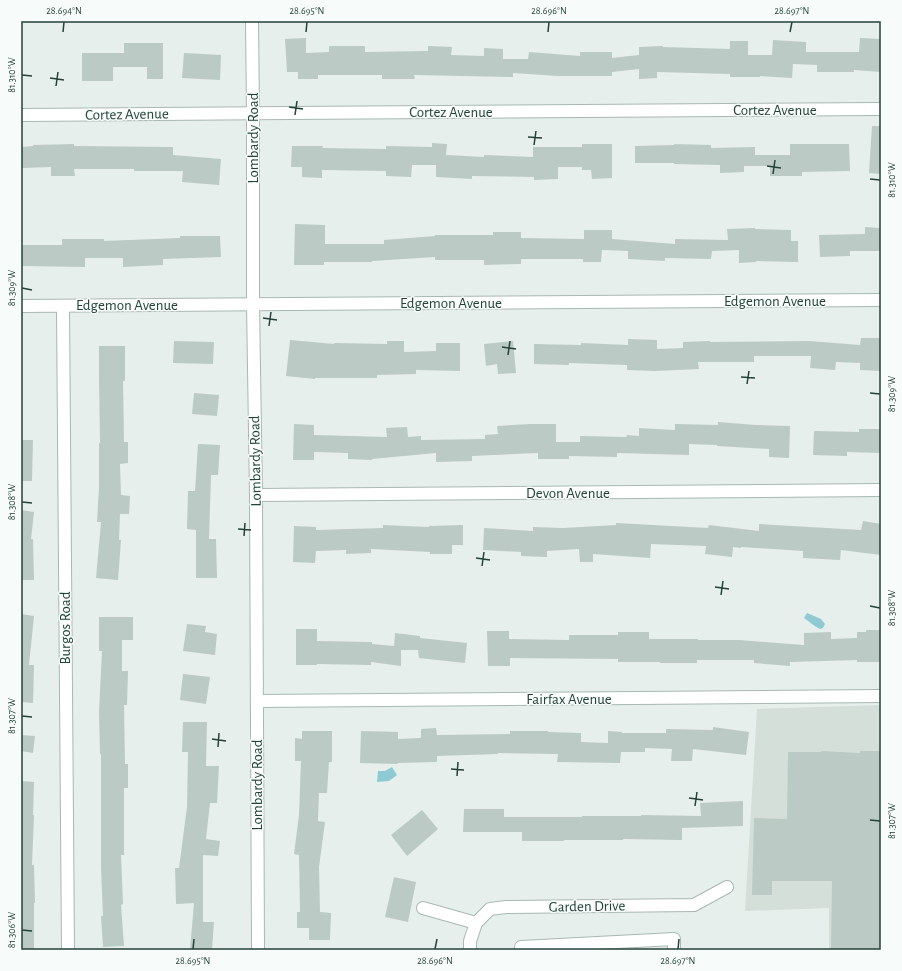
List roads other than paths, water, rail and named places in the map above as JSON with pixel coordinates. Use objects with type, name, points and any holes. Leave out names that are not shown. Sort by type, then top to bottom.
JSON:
[{"type":"street","name":"Lombardy Road","points":[[252,21],[258,950]]},
{"type":"street","name":"Cortez Avenue","points":[[21,115],[881,109]]},
{"type":"street","name":"Edgemon Avenue","points":[[21,306],[881,300]]},
{"type":"street","name":"Burgos Road","points":[[63,306],[68,950]]},
{"type":"street","name":"Devon Avenue","points":[[256,495],[881,490]]},
{"type":"street","name":"Fairfax Avenue","points":[[257,701],[881,696]]},
{"type":"street","name":"Garden Drive","points":[[470,950],[470,941],[476,923],[490,909],[506,907],[694,905],[726,887]]},
{"type":"street","points":[[423,908],[476,923]]},
{"type":"street","points":[[521,950],[521,947],[674,940],[674,950]]},
{"type":"water","points":[[807,613],[821,619],[825,624],[823,628],[820,629],[804,618]]},
{"type":"water","points":[[392,767],[397,775],[389,781],[377,782],[378,771],[385,771]]}]
